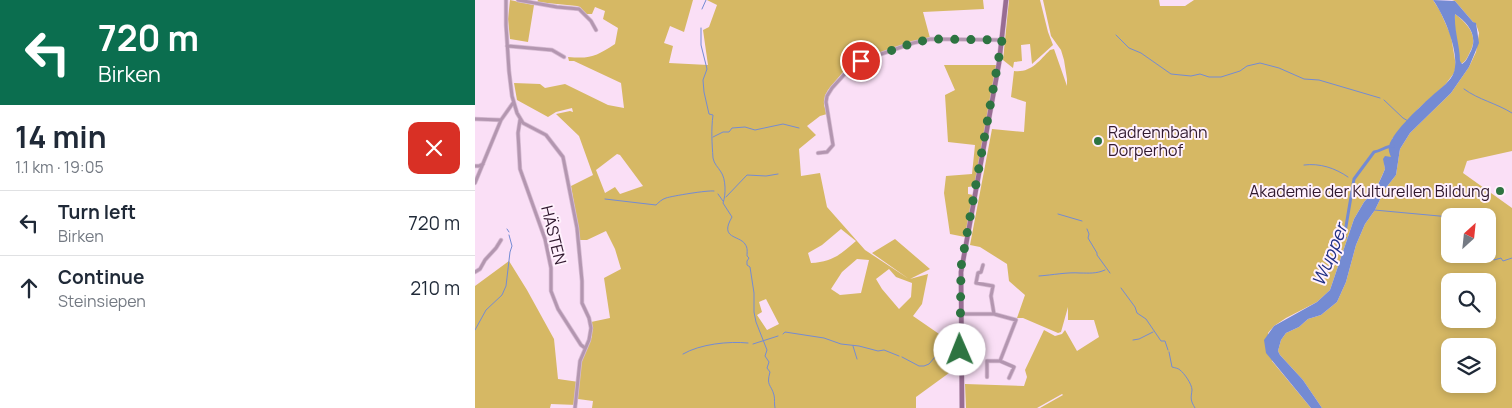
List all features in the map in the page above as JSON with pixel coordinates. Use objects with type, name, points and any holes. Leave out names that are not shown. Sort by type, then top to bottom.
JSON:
[{"type":"main road","points":[[962,408],[961,267],[1002,40],[1006,0]]},
{"type":"street","points":[[506,0],[507,46],[513,102],[520,120],[545,134],[564,160],[577,228],[583,281],[582,303],[591,326],[590,338],[580,361],[575,408]]},
{"type":"street","points":[[518,0],[579,9],[591,21],[596,30]]},
{"type":"street","points":[[819,153],[827,152],[833,145],[826,102],[827,96],[832,88],[856,64],[913,43],[931,39],[1002,40]]},
{"type":"street","points":[[507,46],[552,50],[564,57]]},
{"type":"street","points":[[475,183],[501,120],[513,102]]},
{"type":"street","points":[[475,119],[501,120]]},
{"type":"street","name":"HÄSTEN","points":[[520,120],[518,132],[520,169],[545,238],[551,268],[551,291],[558,309],[581,345],[585,348]]},
{"type":"street","points":[[475,166],[483,163]]},
{"type":"street","points":[[475,272],[480,269],[501,240]]},
{"type":"street","points":[[983,265],[981,272],[978,273],[976,282],[993,286],[991,296],[994,314]]},
{"type":"street","points":[[960,314],[994,314],[1017,322],[1000,361]]},
{"type":"street","points":[[987,377],[987,361],[1000,361],[1014,367],[1009,378]]},
{"type":"shaded area","points":[[510,0],[534,5],[528,42],[510,39],[508,19]]},
{"type":"shaded area","points":[[538,0],[693,0],[684,32],[670,26],[664,43],[673,46],[669,63],[708,65],[703,30],[709,27],[717,5],[707,0],[983,0],[984,9],[923,12],[930,38],[894,48],[848,66],[825,96],[824,105],[827,114],[820,116],[807,126],[816,135],[799,149],[801,176],[820,173],[827,207],[865,250],[909,279],[872,253],[895,239],[930,269],[910,279],[928,274],[922,304],[913,316],[942,336],[956,342],[957,371],[949,373],[916,397],[916,408],[592,408],[593,401],[578,399],[577,405],[551,404],[550,408],[475,408],[475,286],[509,261],[554,339],[558,379],[579,382],[581,363],[592,336],[591,322],[610,318],[604,278],[621,269],[615,249],[606,231],[587,240],[580,240],[571,186],[593,175],[579,136],[556,114],[573,112],[572,108],[556,112],[548,117],[517,100],[514,83],[540,84],[545,88],[565,84],[608,105],[624,108],[621,83],[574,61],[569,61],[568,57],[583,58],[603,51],[615,44],[618,28],[603,19],[605,11],[595,7],[592,14],[586,14],[577,6],[537,2]],"holes":[[[617,154],[620,155],[643,186],[620,194],[615,187],[605,193],[596,170]],[[841,229],[856,241],[835,257],[811,263],[808,253],[822,245]],[[857,259],[869,260],[861,293],[840,295],[831,289],[842,272]],[[889,269],[896,277],[912,283],[911,297],[899,309],[876,279]],[[766,299],[779,324],[767,330],[757,315],[762,312],[759,302]]]},
{"type":"shaded area","points":[[1009,0],[1040,0],[1053,45],[1032,64],[1030,44],[1021,45],[1022,61],[1014,62],[1013,68],[1003,60]]},
{"type":"shaded area","points":[[1043,0],[1159,0],[1160,6],[1185,6],[1194,0],[1433,0],[1451,36],[1456,66],[1454,73],[1445,85],[1418,109],[1392,139],[1391,157],[1384,162],[1385,169],[1376,189],[1364,202],[1354,219],[1330,290],[1317,302],[1286,318],[1274,326],[1268,333],[1272,361],[1311,408],[1040,408],[1062,394],[1037,408],[966,408],[965,384],[1024,386],[1027,377],[1025,370],[1044,330],[1055,336],[1062,334],[1065,330],[1077,351],[1099,337],[1094,320],[1068,320],[1068,307],[1061,332],[1058,333],[1023,318],[1017,318],[1025,295],[1009,281],[1007,264],[980,247],[970,245],[992,129],[1024,132],[1026,102],[1011,97],[1014,71],[1030,68],[1050,50],[1054,49],[1067,86],[1064,60],[1061,50],[1051,36]]},
{"type":"shaded area","points":[[1452,0],[1512,0],[1512,151],[1467,161],[1463,173],[1512,208],[1512,408],[1322,408],[1303,380],[1280,355],[1278,351],[1281,340],[1286,333],[1299,327],[1308,319],[1321,315],[1337,302],[1346,282],[1356,245],[1365,224],[1375,210],[1385,189],[1396,175],[1400,149],[1410,133],[1451,93],[1469,67],[1476,52],[1479,33],[1476,24]]},
{"type":"shaded area","points":[[1455,14],[1468,26],[1473,36],[1472,46],[1467,58],[1460,64],[1455,27]]},
{"type":"shaded area","points":[[944,65],[997,65],[975,186],[968,187],[968,194],[973,195],[965,237],[950,234],[944,193],[946,176],[972,174],[975,145],[948,142],[945,95],[955,90]]},
{"type":"water","points":[[1433,0],[1455,1],[1476,23],[1479,43],[1469,67],[1451,93],[1410,133],[1400,149],[1396,175],[1385,189],[1375,210],[1365,224],[1356,245],[1346,282],[1337,302],[1321,315],[1308,319],[1299,327],[1286,333],[1281,340],[1278,351],[1280,355],[1303,380],[1322,408],[1311,408],[1266,353],[1264,340],[1274,326],[1317,302],[1330,290],[1354,219],[1364,202],[1376,189],[1385,169],[1383,159],[1385,156],[1391,157],[1389,146],[1396,133],[1453,75],[1455,55],[1453,45],[1446,24]],"holes":[[[1455,14],[1471,30],[1473,40],[1471,51],[1462,64],[1455,26]]]},
{"type":"waterway","points":[[702,9],[706,0]]},
{"type":"waterway","points":[[701,28],[701,45],[707,69],[703,80],[704,92],[709,114],[713,115],[713,158],[725,183],[723,203],[732,217],[728,229],[729,233],[742,241],[747,248],[747,256],[749,258],[747,265],[750,267],[754,293],[754,312],[767,350],[765,356],[769,362],[767,368],[770,372],[769,383],[774,395],[775,408]]},
{"type":"waterway","points":[[1116,35],[1129,48],[1141,53],[1171,74],[1191,76],[1200,74],[1209,77],[1221,77],[1240,71],[1247,66],[1260,63],[1279,68],[1304,79],[1319,80],[1380,98]]},
{"type":"waterway","points":[[1464,89],[1512,113]]},
{"type":"waterway","points":[[1384,100],[1408,121]]},
{"type":"waterway","points":[[713,137],[723,132],[729,132],[732,128],[745,127],[755,130],[783,124],[799,128]]},
{"type":"waterway","name":"Wupper","points":[[1344,238],[1354,179],[1374,152],[1393,146]]},
{"type":"waterway","points":[[1304,165],[1327,167],[1348,177]]},
{"type":"waterway","points":[[726,197],[747,175],[766,176],[778,174]]},
{"type":"waterway","points":[[605,199],[656,205],[663,199],[670,197],[714,191]]},
{"type":"waterway","points":[[718,194],[723,201]]},
{"type":"waterway","points":[[1374,210],[1441,216]]},
{"type":"waterway","points":[[1058,214],[1082,221]]},
{"type":"waterway","points":[[1087,229],[1088,238],[1110,273]]},
{"type":"waterway","name":"Wupper","points":[[1333,233],[1347,238]]},
{"type":"waterway","points":[[475,330],[486,310],[502,295],[506,286],[512,246],[509,235]]},
{"type":"waterway","points":[[1496,259],[1501,258],[1503,261],[1512,258]]},
{"type":"waterway","points":[[1039,276],[1093,273],[1105,270]]},
{"type":"waterway","points":[[1121,288],[1135,307],[1137,313],[1146,319],[1161,341],[1165,341],[1168,350]]},
{"type":"waterway","points":[[783,334],[785,332],[824,338],[841,344],[878,351],[884,350],[899,356]]},
{"type":"waterway","points":[[1133,340],[1153,332]]},
{"type":"waterway","points":[[753,344],[778,336]]},
{"type":"waterway","points":[[683,354],[715,344],[748,343]]},
{"type":"waterway","points":[[853,346],[857,359]]},
{"type":"waterway","points":[[1169,352],[1172,367],[1182,371],[1191,385],[1191,397],[1195,408]]},
{"type":"waterway","points":[[902,357],[919,366],[924,366],[929,364],[935,357],[953,353]]},
{"type":"place","name":"Radrennbahn Dorperhof","points":[[1098,141]]},
{"type":"place","name":"Akademie der Kulturellen Bildung","points":[[1500,191]]},
{"type":"route","points":[[861,61],[913,43],[931,39],[1002,40],[998,71],[961,267],[960,350]]}]
